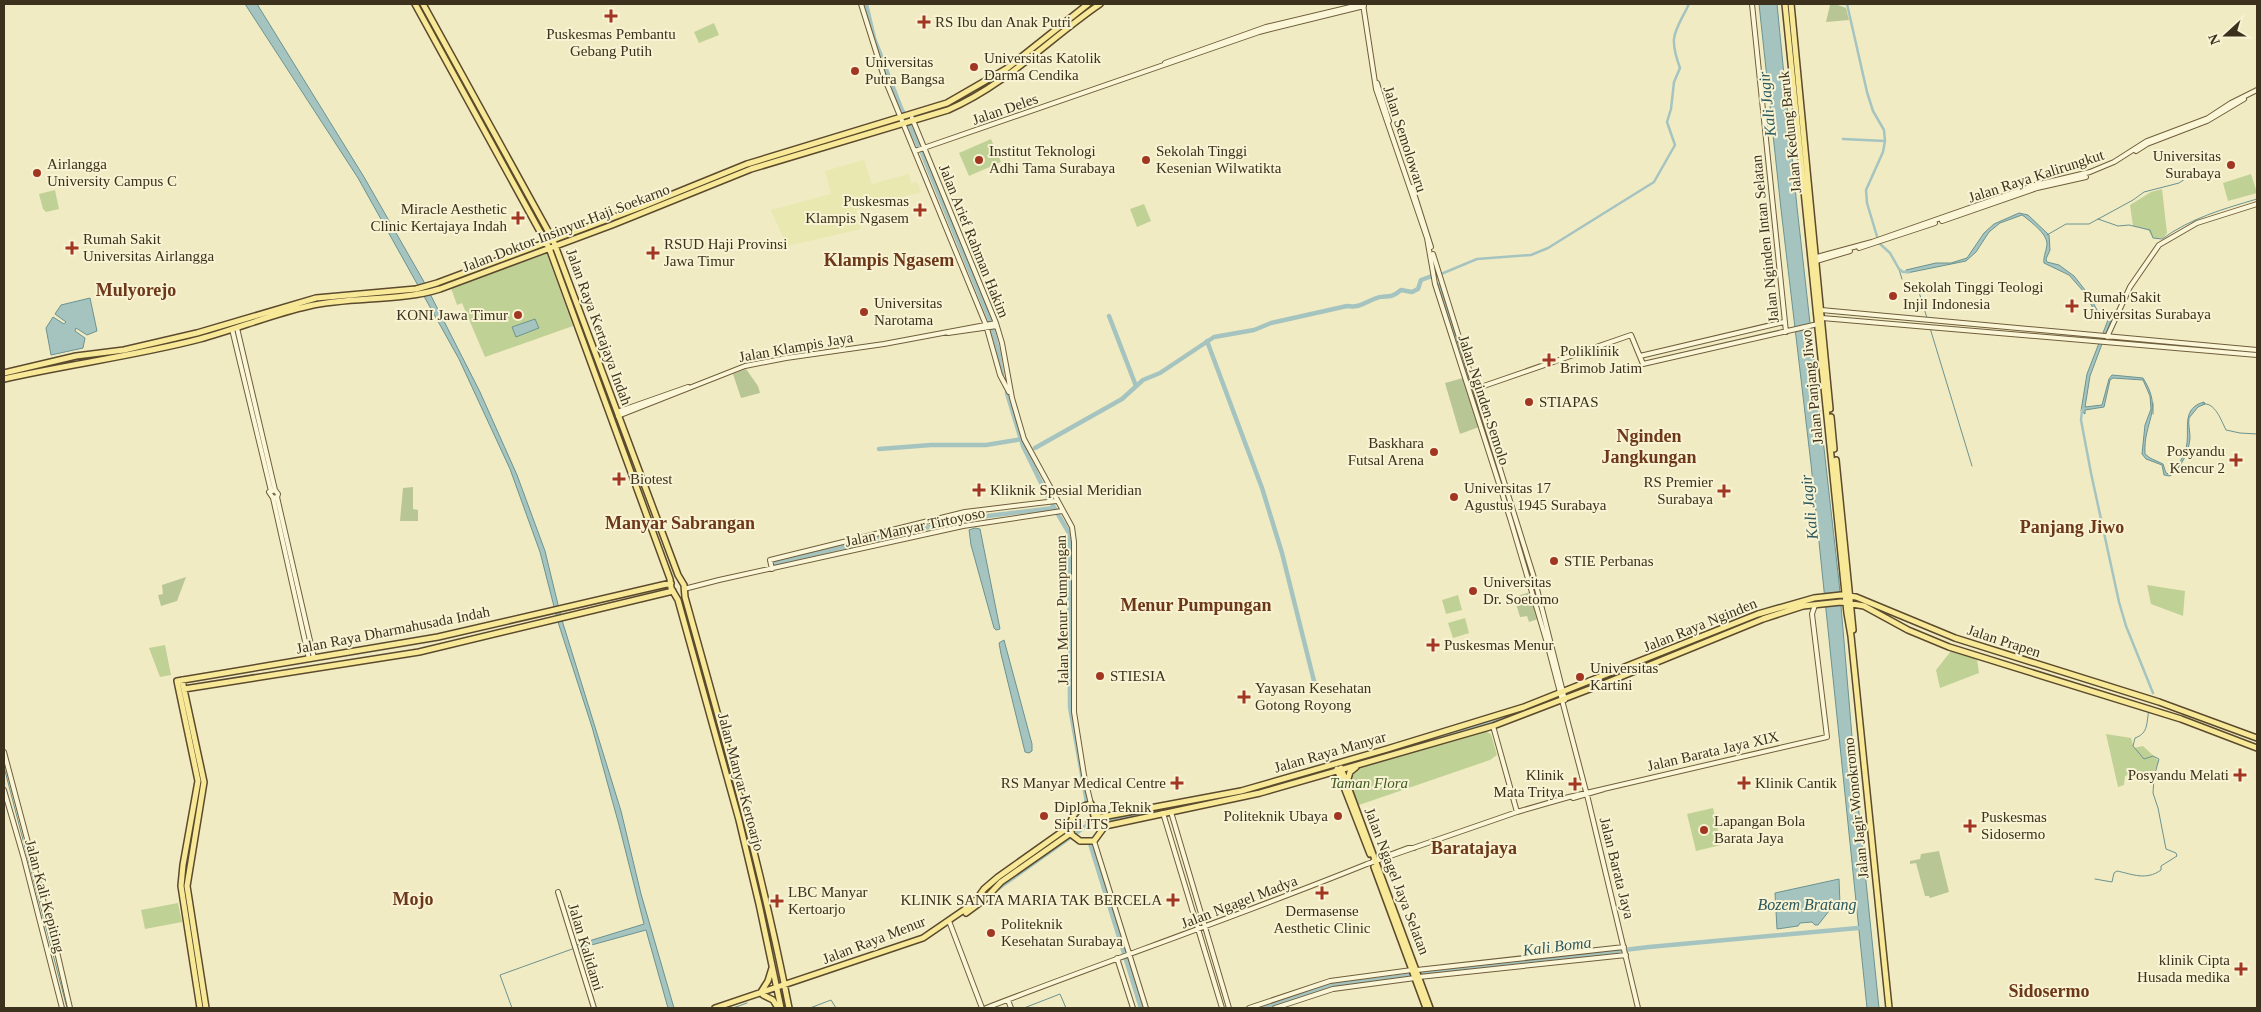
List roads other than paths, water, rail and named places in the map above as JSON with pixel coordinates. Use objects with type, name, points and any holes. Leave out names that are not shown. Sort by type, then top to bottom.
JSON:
[{"type":"main road","name":"Jalan Raya Kertajaya Indah","points":[[415,4],[547,246],[671,583]]},
{"type":"main road","name":"Jalan Raya Kertajaya Indah","points":[[423,4],[555,242],[684,589]]},
{"type":"main road","name":"Jalan Doktor Insinyur Haji Soekarno","points":[[555,242],[610,225],[747,164],[906,117],[946,103],[967,93],[1006,69],[1036,43],[1088,4]]},
{"type":"main road","name":"Jalan Doktor Insinyur Haji Soekarno","points":[[4,373],[76,356],[124,350],[235,328],[317,304],[430,292],[488,272],[606,220],[646,208],[751,169],[941,113],[970,100],[1003,80],[1041,48],[1100,4]]},
{"type":"main road","name":"Jalan Kedung Baruk","points":[[1785,4],[1813,260]]},
{"type":"main road","name":"Jalan Kedung Baruk","points":[[1791,4],[1804,172]]},
{"type":"main road","points":[[430,31],[436,27]]},
{"type":"main road","points":[[1036,43],[1041,48]]},
{"type":"main road","points":[[1027,51],[1031,52],[1031,56]]},
{"type":"main road","points":[[490,141],[497,137]]},
{"type":"main road","name":"Jalan Doktor Insinyur Haji Soekarno","points":[[4,379],[78,363],[124,356],[198,336],[269,311],[316,298],[420,288],[547,246]]},
{"type":"main road","name":"Jalan Panjang Jiwo","points":[[1813,260],[1822,318],[1846,599]]},
{"type":"main road","name":"Jalan Panjang Jiwo","points":[[1813,260],[1815,324],[1848,577],[1846,599]]},
{"type":"main road","points":[[471,270],[474,274],[484,270],[488,272]]},
{"type":"main road","points":[[443,280],[463,275],[466,279]]},
{"type":"main road","points":[[269,311],[272,312],[273,317]]},
{"type":"main road","points":[[576,324],[581,326],[584,322]]},
{"type":"main road","points":[[580,334],[582,330],[587,331]]},
{"type":"main road","points":[[639,495],[647,492]]},
{"type":"main road","points":[[642,502],[650,499]]},
{"type":"main road","points":[[1848,577],[1852,590],[1859,598]]},
{"type":"main road","name":"Jalan Raya Dharmahusada Indah","points":[[180,680],[438,637],[671,583]]},
{"type":"main road","name":"Jalan Manyar Kertoarjo","points":[[671,583],[673,592],[678,600],[738,817],[778,989],[779,1008]]},
{"type":"main road","name":"Jalan Manyar Kertoarjo","points":[[684,589],[744,815],[789,1008]]},
{"type":"main road","name":"Jalan Raya Dharmahusada Indah","points":[[184,689],[440,647],[673,592]]},
{"type":"main road","name":"Jalan Raya Nginden","points":[[1562,696],[1608,682],[1758,614],[1821,597],[1846,599]]},
{"type":"main road","name":"Jalan Prapen","points":[[1846,599],[1859,598],[1913,627],[1955,638],[2052,675],[2257,748]]},
{"type":"main road","name":"Jalan Raya Nginden","points":[[1562,696],[1606,676],[1700,640],[1803,606],[1846,599]]},
{"type":"main road","name":"Jalan Prapen","points":[[1846,599],[1981,658],[2154,700],[2257,738]]},
{"type":"main road","name":"Jalan Jagir Wonokromo","points":[[1846,599],[1852,614],[1851,636]]},
{"type":"main road","name":"Jalan Jagir Wonokromo","points":[[1846,599],[1889,1008]]},
{"type":"main road","points":[[1852,614],[1855,609],[1864,606]]},
{"type":"main road","points":[[438,637],[440,647]]},
{"type":"main road","points":[[328,656],[330,666]]},
{"type":"main road","points":[[256,667],[258,678]]},
{"type":"main road","points":[[700,679],[707,676]]},
{"type":"main road","points":[[1606,676],[1608,682]]},
{"type":"main road","points":[[180,680],[184,689],[203,792],[187,878],[186,903],[200,1008]]},
{"type":"main road","points":[[180,680],[198,762]]},
{"type":"main road","name":"Jalan Raya Manyar","points":[[1347,764],[1361,764],[1493,726],[1562,696]]},
{"type":"main road","name":"Jalan Raya Manyar","points":[[1102,817],[1241,791],[1338,767],[1492,719],[1525,711]]},
{"type":"main road","points":[[1324,775],[1333,776],[1345,784],[1350,772],[1361,764]]},
{"type":"main road","name":"Jalan Raya Manyar","points":[[1105,826],[1260,793],[1324,775],[1338,767]]},
{"type":"main road","name":"Jalan Ngagel Jaya Selatan","points":[[1338,767],[1430,1008]]},
{"type":"main road","points":[[1070,826],[1072,835],[1092,842],[1105,826],[1102,817],[1094,816],[1088,804]]},
{"type":"main road","name":"Jalan Raya Menur","points":[[785,987],[793,986],[923,938],[949,923],[985,899],[996,886],[1020,865],[1070,826],[1078,810],[1088,804]]},
{"type":"main road","points":[[738,817],[744,815]]},
{"type":"main road","name":"Jalan Raya Menur","points":[[949,923],[974,903],[984,889],[1020,865],[1072,835]]},
{"type":"main road","points":[[984,889],[990,893]]},
{"type":"main road","points":[[979,895],[983,895],[985,899]]},
{"type":"main road","points":[[186,903],[206,1008]]},
{"type":"main road","points":[[772,964],[768,982],[762,994],[773,1000],[779,1008]]},
{"type":"main road","name":"Jalan Raya Menur","points":[[716,1008],[847,966]]},
{"type":"main road","name":"Jalan Ngagel Jaya Selatan","points":[[1416,974],[1426,1008]]},
{"type":"main road","points":[[788,1002],[788,992],[793,986]]},
{"type":"main road","name":"Jalan Raya Menur","points":[[725,1008],[762,994]]},
{"type":"street","name":"Jalan Arief Rahman Hakim","points":[[861,4],[874,49],[909,123],[976,289],[1004,377]]},
{"type":"street","name":"Jalan Nginden Intan Selatan","points":[[1752,4],[1784,322],[1788,331]]},
{"type":"street","name":"Jalan Deles","points":[[919,149],[1030,113],[1259,32],[1364,5]]},
{"type":"street","name":"Jalan Semolowaru","points":[[1364,5],[1376,85],[1416,207],[1430,238],[1437,276]]},
{"type":"street","name":"Jalan Raya Kalirungkut","points":[[1813,260],[1873,243],[2023,191],[2081,178],[2113,165],[2147,144],[2207,121],[2257,91]]},
{"type":"street","name":"Jalan Arief Rahman Hakim","points":[[906,117],[976,289],[995,325],[1004,377]]},
{"type":"street","points":[[784,152],[786,158]]},
{"type":"street","points":[[2106,337],[2130,287],[2156,249],[2196,223],[2257,204]]},
{"type":"street","name":"Jalan Nginden Semolo","points":[[1437,276],[1475,389],[1544,626],[1562,696]]},
{"type":"street","name":"Jalan Nginden Semolo","points":[[1437,276],[1511,510]]},
{"type":"street","points":[[1821,310],[2098,335],[2241,351],[2257,355]]},
{"type":"street","points":[[1888,316],[1888,324]]},
{"type":"street","points":[[1822,318],[2103,343],[2241,351],[2257,350]]},
{"type":"street","points":[[1640,356],[1784,322]]},
{"type":"street","points":[[1957,323],[1957,330]]},
{"type":"street","points":[[1964,323],[1965,331]]},
{"type":"street","points":[[1475,389],[1631,335],[1643,364],[1815,324]]},
{"type":"street","name":"Jalan Klampis Jaya","points":[[618,414],[733,370],[756,364],[995,325]]},
{"type":"street","points":[[235,328],[273,490],[270,496],[275,498]]},
{"type":"street","points":[[2024,328],[2024,336]]},
{"type":"street","points":[[2029,336],[2030,329]]},
{"type":"street","name":"Jalan Menur Pumpungan","points":[[1004,377],[1029,449],[1052,501],[1058,512],[1072,527],[1074,542],[1074,707],[1088,804]]},
{"type":"street","points":[[273,490],[278,492],[275,498],[312,658]]},
{"type":"street","name":"Jalan Manyar Tirtoyoso","points":[[772,569],[770,560],[964,512],[1052,501]]},
{"type":"street","name":"Jalan Manyar Tirtoyoso","points":[[684,589],[962,526],[1058,512]]},
{"type":"street","points":[[1803,606],[1812,614],[1816,604]]},
{"type":"street","name":"Jalan Barata Jaya XIX","points":[[1517,812],[1604,789],[1827,737],[1812,614]]},
{"type":"street","name":"Jalan Barata Jaya","points":[[1562,696],[1638,1008]]},
{"type":"street","points":[[1493,726],[1517,812]]},
{"type":"street","points":[[4,752],[48,935],[70,1008]]},
{"type":"street","name":"Jalan Kali Kepiting","points":[[4,790],[48,935],[62,1008]]},
{"type":"street","points":[[1170,812],[1228,1008]]},
{"type":"street","name":"Jalan Ngagel Madya","points":[[986,1008],[1119,957],[1204,928],[1408,848],[1414,848],[1517,812]]},
{"type":"street","points":[[1164,813],[1222,1008]]},
{"type":"street","points":[[1092,842],[1146,1008]]},
{"type":"street","name":"Jalan Kalidami","points":[[558,892],[594,1008]]},
{"type":"street","points":[[949,923],[982,1008]]},
{"type":"street","points":[[1249,1008],[1330,981],[1625,952]]},
{"type":"street","points":[[1275,1008],[1333,989],[1416,974],[1625,952]]},
{"type":"street","points":[[1119,957],[1133,1008]]},
{"type":"street","points":[[1008,1000],[1011,1008]]},
{"type":"water","points":[[245,4],[257,4],[364,177],[423,280],[480,392],[517,475],[545,551],[561,617],[621,811],[641,894],[674,1008],[668,1008],[646,930],[577,949],[576,945],[644,924],[592,727],[558,622],[540,552],[510,469],[459,359],[358,178]]},
{"type":"water","name":"Kali Jagir","points":[[1759,4],[1777,4],[1797,207],[1839,582],[1856,784],[1879,1008],[1867,1008],[1811,464]]},
{"type":"water","points":[[2019,213],[2028,215],[2049,235],[2050,250],[2046,259],[2047,262],[2059,265],[2074,276],[2089,295],[2097,310],[2111,320],[2090,376],[2085,407],[2102,405],[2109,379],[2112,375],[2143,378],[2152,399],[2151,416],[2145,443],[2145,454],[2163,464],[2166,473],[2169,474],[2185,452],[2189,413],[2197,405],[2204,402],[2205,404],[2198,407],[2189,418],[2190,438],[2188,449],[2181,464],[2170,476],[2164,475],[2162,465],[2146,459],[2142,454],[2145,425],[2151,409],[2150,396],[2143,380],[2113,378],[2110,380],[2104,407],[2085,410],[2085,414],[2081,411],[2087,374],[2108,320],[2097,315],[2084,292],[2069,275],[2044,263],[2047,246],[2046,239],[2038,228],[2025,217],[2022,215],[2000,223],[1989,232],[1976,252],[1966,261],[1907,273],[1906,270],[1936,263],[1951,263],[1967,258],[1984,233],[1994,224]]},
{"type":"water","points":[[90,298],[97,331],[87,335],[76,328],[75,331],[85,338],[83,348],[51,355],[46,328],[53,317],[64,324],[66,322],[55,314],[61,305]]},
{"type":"water","points":[[535,319],[539,328],[516,337],[512,327]]},
{"type":"water","points":[[980,529],[1000,629],[996,630],[971,545],[969,530]]},
{"type":"water","points":[[1004,640],[1032,744],[1032,751],[1029,753],[1025,752],[1001,654],[999,643]]},
{"type":"water","name":"Bozem Bratang","points":[[1839,879],[1840,905],[1833,906],[1818,925],[1812,922],[1800,923],[1798,926],[1777,929],[1775,893]]},
{"type":"waterway","points":[[866,4],[874,38],[901,108],[922,153],[990,320],[1002,375]]},
{"type":"waterway","points":[[1441,274],[1477,259],[1531,255],[1548,248],[1654,182],[1675,145],[1667,122],[1671,109],[1674,82],[1680,68],[1676,57],[1674,41],[1677,28],[1689,4]]},
{"type":"waterway","points":[[1847,4],[1867,92],[1873,111],[1884,130],[1883,152],[1866,190],[1867,203],[1879,243],[1890,253],[1899,269],[1903,272],[1909,272]]},
{"type":"waterway","points":[[1843,139],[1885,141]]},
{"type":"waterway","points":[[2047,235],[2066,224],[2089,224],[2144,192],[2179,183],[2195,172],[2200,172]]},
{"type":"waterway","points":[[2098,219],[2118,226],[2129,225],[2150,230],[2153,238],[2162,239],[2184,225],[2257,199]]},
{"type":"waterway","points":[[1899,269],[1902,279]]},
{"type":"waterway","points":[[1035,448],[1122,399],[1143,380],[1160,373],[1214,337],[1254,330],[1271,323],[1347,306],[1358,306],[1378,297],[1393,295],[1401,290],[1412,292],[1418,289],[1421,280],[1432,276]]},
{"type":"waterway","points":[[1440,285],[1477,399]]},
{"type":"waterway","points":[[1906,288],[1915,287],[1919,292],[1927,318]]},
{"type":"waterway","points":[[1109,316],[1136,386]]},
{"type":"waterway","points":[[1930,328],[1972,466]]},
{"type":"waterway","points":[[2107,338],[2257,352]]},
{"type":"waterway","points":[[1207,341],[1262,488],[1282,553],[1315,685]]},
{"type":"waterway","points":[[1007,393],[1023,446],[1048,497],[1069,533],[1070,707],[1088,808]]},
{"type":"waterway","points":[[2153,403],[2153,414]]},
{"type":"waterway","points":[[2203,404],[2207,404],[2214,409],[2226,430],[2257,434]]},
{"type":"waterway","points":[[1479,407],[1507,497]]},
{"type":"waterway","points":[[2082,410],[2081,420],[2091,473],[2119,602],[2126,626],[2153,693]]},
{"type":"waterway","points":[[879,449],[931,445],[986,445],[1022,439]]},
{"type":"waterway","points":[[775,563],[963,519],[1054,508]]},
{"type":"waterway","points":[[1513,517],[1546,632]]},
{"type":"waterway","points":[[1105,820],[1198,803],[1273,785],[1453,734],[1527,710],[1563,695]]},
{"type":"waterway","points":[[2095,879],[2112,882],[2114,873],[2117,871],[2139,876],[2150,875],[2161,870],[2161,866],[2177,856],[2176,853],[2166,849],[2153,793],[2154,777],[2159,759],[2153,756],[2144,759],[2133,746],[2135,738],[2145,730],[2149,710]]},
{"type":"waterway","points":[[4,767],[67,1008]]},
{"type":"waterway","points":[[1087,822],[1101,820]]},
{"type":"waterway","points":[[997,889],[1086,826]]},
{"type":"waterway","points":[[1089,840],[1141,1008]]},
{"type":"waterway","name":"Kali Boma","points":[[1263,1008],[1332,985],[1649,947],[1858,928]]},
{"type":"waterway","points":[[512,1008],[500,975],[575,948]]},
{"type":"waterway","points":[[1024,1008],[1060,994],[1066,1008]]},
{"type":"waterway","points":[[810,1008],[831,1000],[836,1008]]},
{"type":"waterway","points":[[733,1008],[747,1003]]},
{"type":"place","name":"Puskesmas Pembantu Gebang Putih","points":[[611,16]]},
{"type":"place","name":"RS Ibu dan Anak Putri","points":[[924,22]]},
{"type":"place","name":"Universitas Katolik Darma Cendika","points":[[974,67]]},
{"type":"place","name":"Universitas Putra Bangsa","points":[[855,71]]},
{"type":"place","name":"Institut Teknologi Adhi Tama Surabaya","points":[[979,160]]},
{"type":"place","name":"Sekolah Tinggi Kesenian Wilwatikta","points":[[1146,160]]},
{"type":"place","name":"Universitas Surabaya","points":[[2231,165]]},
{"type":"place","name":"Airlangga University Campus C","points":[[37,173]]},
{"type":"place","name":"Puskesmas Klampis Ngasem","points":[[920,210]]},
{"type":"place","name":"Miracle Aesthetic Clinic Kertajaya Indah","points":[[518,218]]},
{"type":"place","name":"Rumah Sakit Universitas Airlangga","points":[[72,248]]},
{"type":"place","name":"RSUD Haji Provinsi Jawa Timur","points":[[653,253]]},
{"type":"place","name":"Sekolah Tinggi Teologi Injil Indonesia","points":[[1893,296]]},
{"type":"place","name":"Rumah Sakit Universitas Surabaya","points":[[2072,306]]},
{"type":"place","name":"Universitas Narotama","points":[[864,312]]},
{"type":"place","name":"KONI Jawa Timur","points":[[518,315]]},
{"type":"place","name":"Poliklinik Brimob Jatim","points":[[1549,360]]},
{"type":"place","name":"STIAPAS","points":[[1529,402]]},
{"type":"place","name":"Baskhara Futsal Arena","points":[[1434,452]]},
{"type":"place","name":"Posyandu Kencur 2","points":[[2236,460]]},
{"type":"place","name":"Biotest","points":[[619,479]]},
{"type":"place","name":"Kliknik Spesial Meridian","points":[[979,490]]},
{"type":"place","name":"RS Premier Surabaya","points":[[1724,491]]},
{"type":"place","name":"Universitas 17 Agustus 1945 Surabaya","points":[[1454,497]]},
{"type":"place","name":"STIE Perbanas","points":[[1554,561]]},
{"type":"place","name":"Universitas Dr. Soetomo","points":[[1473,591]]},
{"type":"place","name":"Puskesmas Menur","points":[[1433,645]]},
{"type":"place","name":"STIESIA","points":[[1100,676]]},
{"type":"place","name":"Universitas Kartini","points":[[1580,677]]},
{"type":"place","name":"Yayasan Kesehatan Gotong Royong","points":[[1244,697]]},
{"type":"place","name":"Posyandu Melati","points":[[2240,775]]},
{"type":"place","name":"RS Manyar Medical Centre","points":[[1177,783]]},
{"type":"place","name":"Klinik Cantik","points":[[1744,783]]},
{"type":"place","name":"Klinik Mata Tritya","points":[[1575,784]]},
{"type":"place","name":"Diploma Teknik Sipil ITS","points":[[1044,816]]},
{"type":"place","name":"Politeknik Ubaya","points":[[1338,816]]},
{"type":"place","name":"Puskesmas Sidosermo","points":[[1970,826]]},
{"type":"place","name":"Lapangan Bola Barata Jaya","points":[[1704,830]]},
{"type":"place","name":"Dermasense Aesthetic Clinic","points":[[1322,893]]},
{"type":"place","name":"KLINIK SANTA MARIA TAK BERCELA","points":[[1173,900]]},
{"type":"place","name":"LBC Manyar Kertoarjo","points":[[777,901]]},
{"type":"place","name":"Politeknik Kesehatan Surabaya","points":[[991,933]]},
{"type":"place","name":"klinik Cipta Husada medika","points":[[2241,969]]},
{"type":"district","name":"Klampis Ngasem","points":[[889,260]]},
{"type":"district","name":"Mulyorejo","points":[[136,290]]},
{"type":"district","name":"Nginden Jangkungan","points":[[1649,446]]},
{"type":"district","name":"Manyar Sabrangan","points":[[680,523]]},
{"type":"district","name":"Panjang Jiwo","points":[[2072,527]]},
{"type":"district","name":"Menur Pumpungan","points":[[1196,605]]},
{"type":"district","name":"Baratajaya","points":[[1474,848]]},
{"type":"district","name":"Mojo","points":[[413,899]]},
{"type":"district","name":"Sidosermo","points":[[2049,991]]},
{"type":"park label","name":"Taman Flora","points":[[1369,783]]}]
